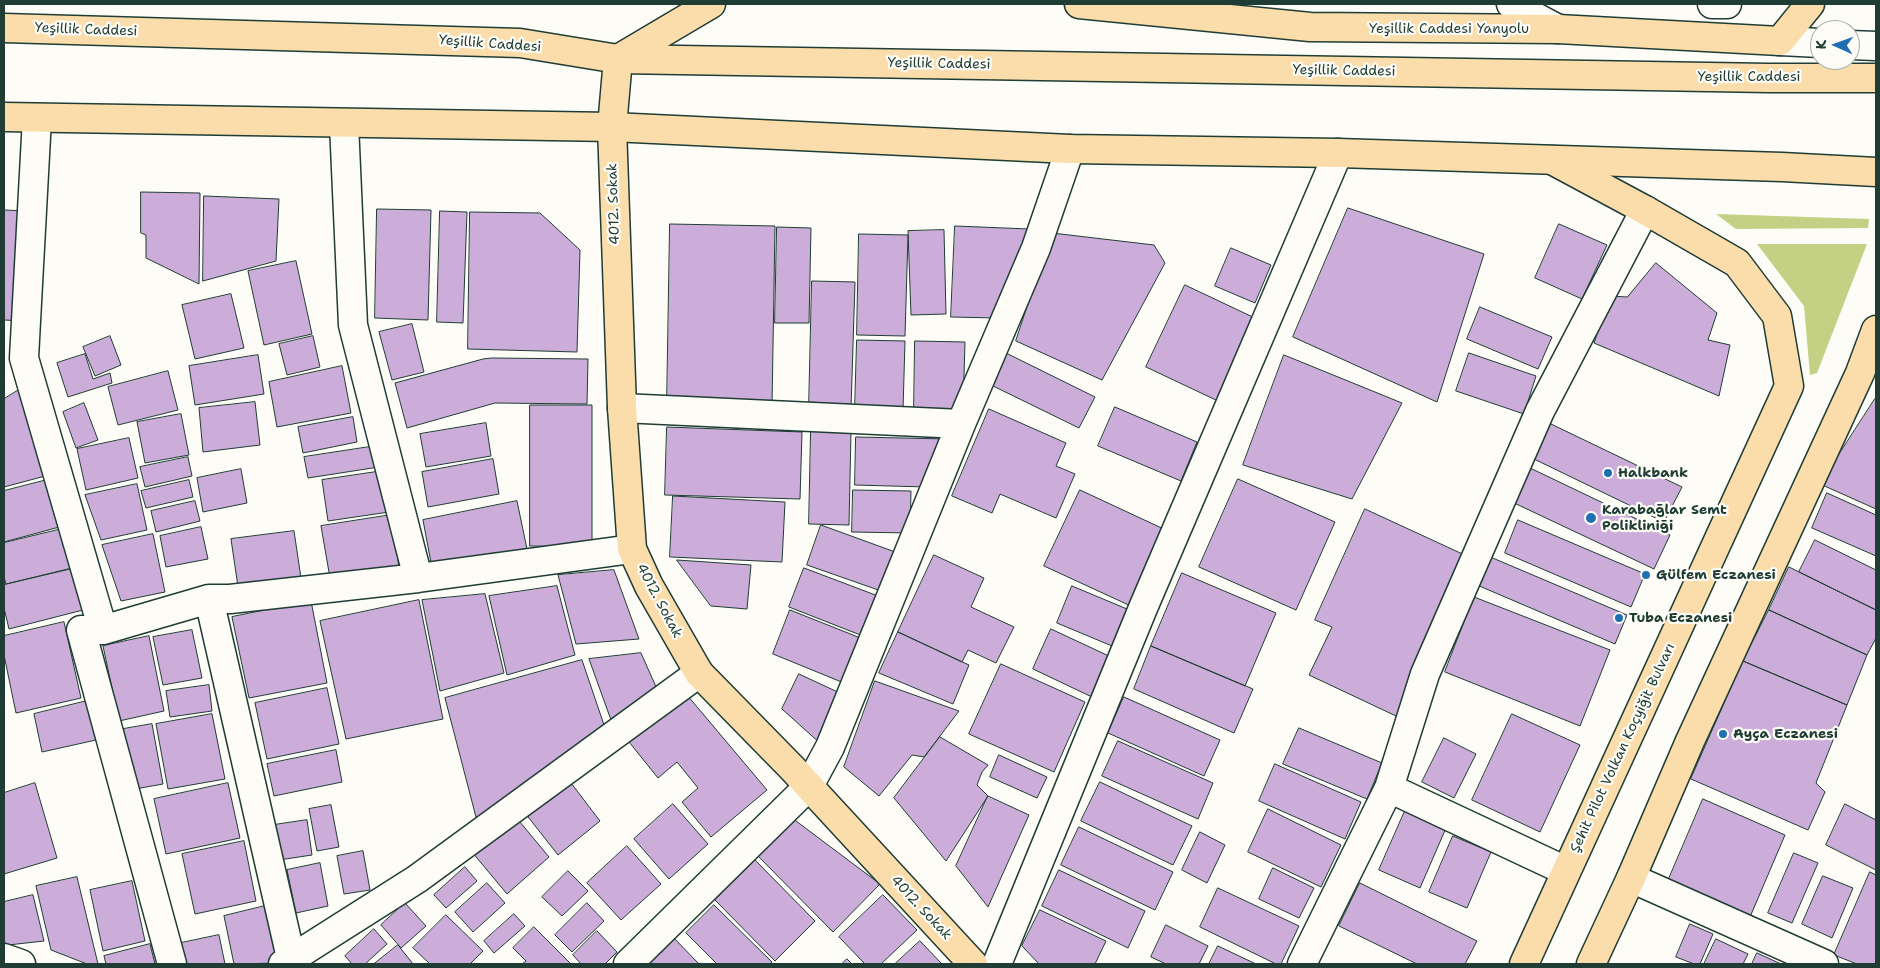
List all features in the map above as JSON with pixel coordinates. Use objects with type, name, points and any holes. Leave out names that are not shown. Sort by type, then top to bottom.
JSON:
[{"type":"main road","points":[[618,59],[711,4]]},
{"type":"main road","name":"Yeşillik Caddesi Yanyolu","points":[[1079,4],[1310,27],[1558,30],[1780,41]]},
{"type":"main road","points":[[1780,41],[1810,4]]},
{"type":"main road","name":"Yeşillik Caddesi","points":[[4,28],[520,43],[618,59],[1770,78],[1876,78]]},
{"type":"main road","name":"4012. Sokak","points":[[618,59],[612,128],[622,408],[632,549],[649,586],[699,673],[809,786],[973,964]]},
{"type":"main road","points":[[4,117],[612,128],[1070,148],[1338,153],[1782,167],[1876,172]]},
{"type":"main road","name":"Şehit Pilot Volkan Koçyiğit Bulvarı","points":[[1524,964],[1789,386],[1776,316],[1737,263],[1552,160]]},
{"type":"main road","points":[[1591,964],[1631,878],[1698,723],[1860,373],[1876,330]]},
{"type":"street","points":[[1511,4],[1558,30]]},
{"type":"street","points":[[1712,4],[1727,4]]},
{"type":"street","name":"Yeşillik Caddesi Yanyolu","points":[[1780,41],[1810,42]]},
{"type":"street","points":[[1860,45],[1876,46]]},
{"type":"street","points":[[36,118],[24,358],[102,630]]},
{"type":"street","points":[[344,124],[353,324],[418,578]]},
{"type":"street","points":[[628,964],[809,786],[830,747],[961,424],[1036,248],[1070,148]]},
{"type":"street","points":[[997,964],[1147,599],[1338,153]]},
{"type":"street","points":[[1302,964],[1389,788],[1425,674],[1540,411],[1644,210]]},
{"type":"street","points":[[622,408],[961,424]]},
{"type":"street","points":[[172,964],[81,630],[102,630],[209,599],[230,599],[418,578],[632,549]]},
{"type":"street","points":[[209,599],[287,961],[417,878],[699,673]]},
{"type":"street","points":[[1389,788],[1566,871]]},
{"type":"street","points":[[1631,878],[1824,964]]},
{"type":"street","points":[[4,958],[21,964]]},
{"type":"green space","points":[[1716,214],[1869,219],[1868,228],[1736,229]]},
{"type":"green space","points":[[1757,244],[1867,244],[1817,373],[1810,375],[1804,306]]},
{"type":"building","points":[[141,192],[200,193],[199,284],[146,258],[146,235],[141,233]]},
{"type":"building","points":[[204,196],[279,199],[276,261],[203,281]]},
{"type":"building","points":[[1348,208],[1484,254],[1437,402],[1293,337]]},
{"type":"building","points":[[377,209],[431,210],[428,320],[375,318]]},
{"type":"building","points":[[4,210],[28,211],[24,321],[4,320]]},
{"type":"building","points":[[440,211],[467,212],[463,323],[437,322]]},
{"type":"building","points":[[470,212],[540,213],[580,250],[577,352],[468,349]]},
{"type":"building","points":[[670,224],[775,226],[772,406],[667,404]]},
{"type":"building","points":[[1559,224],[1607,245],[1582,299],[1535,278]]},
{"type":"building","points":[[955,226],[1029,229],[997,318],[951,317]]},
{"type":"building","points":[[777,227],[811,228],[809,323],[775,323]]},
{"type":"building","points":[[944,230],[946,314],[911,315],[908,231]]},
{"type":"building","points":[[1052,233],[1154,245],[1165,263],[1102,380],[1016,341]]},
{"type":"building","points":[[859,234],[908,235],[905,336],[857,335]]},
{"type":"building","points":[[1231,248],[1271,265],[1255,303],[1215,286]]},
{"type":"building","points":[[296,261],[312,334],[264,345],[248,271]]},
{"type":"building","points":[[1656,263],[1717,313],[1708,340],[1730,345],[1719,396],[1594,343],[1610,296],[1627,297]]},
{"type":"building","points":[[812,281],[855,282],[851,409],[809,408]]},
{"type":"building","points":[[1185,285],[1257,319],[1218,401],[1146,367]]},
{"type":"building","points":[[231,294],[244,348],[195,359],[182,305]]},
{"type":"building","points":[[1480,307],[1552,337],[1538,369],[1467,339]]},
{"type":"building","points":[[412,324],[424,372],[392,380],[379,332]]},
{"type":"building","points":[[110,336],[121,365],[95,376],[83,347]]},
{"type":"building","points":[[313,336],[320,367],[287,375],[279,344]]},
{"type":"building","points":[[857,340],[905,341],[903,410],[855,409]]},
{"type":"building","points":[[915,341],[965,342],[963,410],[914,409]]},
{"type":"building","points":[[1006,353],[1095,397],[1079,428],[991,385]]},
{"type":"building","points":[[1469,353],[1536,376],[1524,414],[1456,391]]},
{"type":"building","points":[[85,354],[93,379],[110,373],[112,383],[68,397],[57,363]]},
{"type":"building","points":[[258,355],[264,394],[195,405],[189,366]]},
{"type":"building","points":[[1284,355],[1402,403],[1352,499],[1243,465]]},
{"type":"building","points":[[492,358],[588,359],[587,404],[495,403],[407,428],[395,383]]},
{"type":"building","points":[[342,366],[351,413],[277,427],[269,382]]},
{"type":"building","points":[[168,371],[178,410],[118,425],[108,387]]},
{"type":"building","points":[[27,385],[49,475],[4,487],[4,399]]},
{"type":"building","points":[[1876,400],[1876,509],[1820,484]]},
{"type":"building","points":[[255,402],[260,445],[203,452],[199,408]]},
{"type":"building","points":[[84,403],[98,440],[76,448],[63,412]]},
{"type":"building","points":[[530,405],[592,405],[592,547],[530,546]]},
{"type":"building","points":[[1115,407],[1197,442],[1181,481],[1098,446]]},
{"type":"building","points":[[989,409],[1066,443],[1056,466],[1075,474],[1056,518],[1000,494],[992,513],[952,496]]},
{"type":"building","points":[[181,414],[189,455],[145,463],[137,422]]},
{"type":"building","points":[[353,417],[357,442],[303,453],[298,427]]},
{"type":"building","points":[[486,423],[491,456],[426,467],[420,434]]},
{"type":"building","name":"Halkbank","points":[[1551,424],[1682,487],[1664,522],[1534,459]]},
{"type":"building","points":[[667,427],[802,432],[800,499],[665,495]]},
{"type":"building","points":[[811,431],[851,432],[849,525],[809,524]]},
{"type":"building","points":[[856,437],[948,439],[927,487],[855,485]]},
{"type":"building","points":[[129,438],[138,478],[86,490],[77,449]]},
{"type":"building","points":[[376,446],[379,467],[308,478],[304,457]]},
{"type":"building","points":[[188,457],[192,476],[145,487],[140,467]]},
{"type":"building","points":[[493,459],[499,494],[428,507],[422,472]]},
{"type":"building","name":"Karabağlar Semt Polikliniği","points":[[1528,467],[1670,535],[1654,569],[1512,502]]},
{"type":"building","points":[[241,469],[247,503],[203,512],[197,478]]},
{"type":"building","points":[[383,471],[389,512],[328,521],[322,480]]},
{"type":"building","points":[[51,479],[63,526],[4,542],[4,491]]},
{"type":"building","points":[[1238,479],[1335,522],[1296,610],[1199,567]]},
{"type":"building","points":[[189,480],[193,497],[146,508],[141,491]]},
{"type":"building","points":[[137,484],[147,530],[101,540],[85,495]]},
{"type":"building","points":[[853,490],[911,491],[910,533],[852,532]]},
{"type":"building","points":[[1080,490],[1168,531],[1133,607],[1044,566]]},
{"type":"building","points":[[1827,493],[1876,515],[1876,556],[1812,528]]},
{"type":"building","points":[[673,496],[785,502],[782,562],[670,557]]},
{"type":"building","points":[[195,501],[200,521],[156,532],[151,511]]},
{"type":"building","points":[[517,501],[527,549],[432,568],[423,520]]},
{"type":"building","points":[[1365,509],[1469,557],[1396,716],[1309,675],[1332,627],[1315,620]]},
{"type":"building","points":[[391,515],[399,567],[330,578],[321,526]]},
{"type":"building","points":[[1518,520],[1645,574],[1631,607],[1505,553]]},
{"type":"building","points":[[821,525],[898,553],[884,592],[807,565]]},
{"type":"building","points":[[201,527],[208,559],[166,567],[160,536]]},
{"type":"building","points":[[62,529],[72,568],[6,584],[4,577],[4,543]]},
{"type":"building","points":[[294,531],[301,578],[238,587],[231,539]]},
{"type":"building","points":[[153,534],[165,592],[121,601],[102,545]]},
{"type":"building","points":[[1815,540],[1876,570],[1876,610],[1799,572]]},
{"type":"building","points":[[934,555],[984,578],[971,607],[1014,627],[996,663],[968,650],[962,662],[898,632]]},
{"type":"building","points":[[1488,556],[1627,615],[1615,644],[1477,585]]},
{"type":"building","points":[[677,560],[751,565],[747,609],[711,606]]},
{"type":"building","points":[[1789,567],[1876,610],[1876,638],[1867,655],[1769,610]]},
{"type":"building","points":[[804,568],[878,596],[863,636],[789,607]]},
{"type":"building","points":[[72,569],[83,610],[9,629],[4,608],[4,585]]},
{"type":"building","points":[[614,570],[639,639],[576,644],[558,575]]},
{"type":"building","points":[[1182,573],[1276,613],[1245,686],[1151,646]]},
{"type":"building","points":[[557,586],[575,655],[507,675],[489,596]]},
{"type":"building","points":[[1072,586],[1127,609],[1112,646],[1057,623]]},
{"type":"building","points":[[485,594],[504,673],[440,691],[422,600]]},
{"type":"building","points":[[1474,597],[1610,650],[1580,726],[1445,672]]},
{"type":"building","points":[[419,600],[443,719],[346,739],[320,621]]},
{"type":"building","points":[[311,601],[327,683],[249,698],[232,617]]},
{"type":"building","points":[[790,610],[863,639],[844,683],[773,654]]},
{"type":"building","points":[[1769,610],[1867,655],[1847,705],[1743,661]]},
{"type":"building","points":[[64,622],[81,698],[16,713],[4,655],[4,636]]},
{"type":"building","points":[[1051,629],[1111,657],[1092,697],[1033,669]]},
{"type":"building","points":[[192,630],[202,678],[163,685],[153,637]]},
{"type":"building","points":[[898,632],[969,665],[953,704],[879,673]]},
{"type":"building","points":[[149,636],[164,711],[119,721],[103,646]]},
{"type":"building","points":[[1151,646],[1253,689],[1234,733],[1134,689]]},
{"type":"building","points":[[641,653],[657,689],[611,720],[589,659]]},
{"type":"building","points":[[582,660],[604,725],[477,821],[445,698]]},
{"type":"building","points":[[1743,661],[1847,705],[1816,783],[1825,792],[1808,830],[1691,779]]},
{"type":"building","points":[[1001,664],[1085,702],[1054,772],[969,734]]},
{"type":"building","points":[[799,674],[842,694],[822,745],[782,709]]},
{"type":"building","points":[[875,681],[959,711],[924,757],[912,755],[879,796],[844,767]]},
{"type":"building","points":[[209,685],[212,711],[170,717],[166,691]]},
{"type":"building","points":[[327,688],[339,744],[267,759],[255,703]]},
{"type":"building","points":[[682,689],[767,790],[711,837],[682,802],[698,788],[677,762],[658,778],[625,737]]},
{"type":"building","points":[[1124,697],[1220,740],[1204,776],[1108,733]]},
{"type":"building","points":[[87,701],[96,740],[42,752],[34,714]]},
{"type":"building","points":[[212,714],[225,779],[168,789],[156,724]]},
{"type":"building","points":[[1512,714],[1580,745],[1540,832],[1472,800]]},
{"type":"building","points":[[152,724],[163,784],[124,791],[112,731]]},
{"type":"building","points":[[1299,728],[1382,763],[1367,799],[1283,764]]},
{"type":"building","points":[[940,737],[988,765],[982,772],[977,785],[988,796],[946,861],[894,798]]},
{"type":"building","points":[[1444,738],[1476,754],[1454,798],[1422,782]]},
{"type":"building","points":[[1118,741],[1213,783],[1198,819],[1102,776]]},
{"type":"building","points":[[336,750],[342,782],[274,796],[267,764]]},
{"type":"building","points":[[999,755],[1047,777],[1037,798],[990,777]]},
{"type":"building","points":[[1275,764],[1361,802],[1345,839],[1259,801]]},
{"type":"building","points":[[568,779],[600,821],[558,855],[525,813]]},
{"type":"building","points":[[1100,782],[1192,826],[1173,865],[1081,821]]},
{"type":"building","points":[[35,783],[57,858],[4,874],[4,793]]},
{"type":"building","points":[[228,783],[240,838],[166,854],[154,799]]},
{"type":"building","points":[[988,796],[1029,815],[988,907],[956,866]]},
{"type":"building","points":[[1703,799],[1785,835],[1750,917],[1668,881]]},
{"type":"building","points":[[673,804],[708,844],[669,879],[634,839]]},
{"type":"building","points":[[1845,804],[1876,820],[1876,870],[1826,845]]},
{"type":"building","points":[[331,805],[339,847],[317,851],[309,809]]},
{"type":"building","points":[[1268,809],[1341,845],[1321,887],[1248,852]]},
{"type":"building","points":[[1405,811],[1446,828],[1420,888],[1379,870]]},
{"type":"building","points":[[515,816],[549,857],[507,894],[472,852]]},
{"type":"building","points":[[792,818],[880,884],[833,932],[756,854]]},
{"type":"building","points":[[307,820],[312,855],[279,860],[274,825]]},
{"type":"building","points":[[1079,827],[1173,872],[1155,910],[1061,865]]},
{"type":"building","points":[[1200,832],[1225,845],[1207,883],[1182,870]]},
{"type":"building","points":[[1453,836],[1491,852],[1467,908],[1429,892]]},
{"type":"building","points":[[244,841],[256,901],[195,914],[182,854]]},
{"type":"building","points":[[627,846],[661,884],[621,920],[587,883]]},
{"type":"building","points":[[363,851],[370,890],[344,894],[337,856]]},
{"type":"building","points":[[1794,853],[1818,863],[1792,923],[1768,913]]},
{"type":"building","points":[[755,860],[815,921],[775,961],[715,900]]},
{"type":"building","points":[[320,863],[328,906],[296,913],[287,870]]},
{"type":"building","points":[[465,867],[477,881],[446,908],[434,895]]},
{"type":"building","points":[[1273,868],[1314,888],[1299,918],[1259,899]]},
{"type":"building","points":[[1059,870],[1145,911],[1128,948],[1042,906]]},
{"type":"building","points":[[568,871],[588,891],[562,916],[542,897]]},
{"type":"building","points":[[1870,872],[1876,875],[1876,964],[1857,964],[1834,955]]},
{"type":"building","points":[[1823,876],[1853,888],[1832,938],[1802,924]]},
{"type":"building","points":[[77,877],[98,964],[87,964],[51,950],[36,886]]},
{"type":"building","points":[[132,881],[145,941],[103,951],[90,890]]},
{"type":"building","points":[[487,883],[505,903],[473,932],[455,912]]},
{"type":"building","points":[[1360,883],[1477,941],[1465,964],[1417,964],[1339,926]]},
{"type":"building","points":[[1218,888],[1299,926],[1281,964],[1276,964],[1200,927]]},
{"type":"building","points":[[33,895],[44,941],[8,945],[4,942],[4,902]]},
{"type":"building","points":[[883,895],[917,930],[881,964],[865,964],[839,937]]},
{"type":"building","points":[[405,903],[426,926],[401,948],[381,925]]},
{"type":"building","points":[[587,903],[604,921],[572,952],[555,935]]},
{"type":"building","points":[[714,905],[772,962],[770,964],[717,964],[686,933]]},
{"type":"building","points":[[265,906],[278,963],[234,964],[224,916]]},
{"type":"building","points":[[1040,910],[1106,941],[1095,964],[1039,964],[1022,946]]},
{"type":"building","points":[[514,914],[525,926],[494,953],[484,941]]},
{"type":"building","points":[[446,915],[483,951],[470,964],[430,964],[413,948]]},
{"type":"building","points":[[1690,924],[1713,934],[1700,964],[1694,964],[1676,957]]},
{"type":"building","points":[[1166,925],[1208,946],[1199,964],[1166,964],[1151,957]]},
{"type":"building","points":[[534,927],[571,964],[522,964],[526,961],[513,948]]},
{"type":"building","points":[[374,929],[387,944],[365,964],[352,964],[345,956]]},
{"type":"building","points":[[597,931],[617,952],[605,964],[581,964],[573,955]]},
{"type":"building","points":[[219,935],[225,964],[186,964],[181,943]]},
{"type":"building","points":[[671,935],[699,964],[645,964]]},
{"type":"building","points":[[1716,939],[1748,954],[1743,964],[1704,964]]},
{"type":"building","points":[[920,941],[942,964],[895,964]]},
{"type":"building","points":[[150,944],[155,964],[106,964],[104,956]]},
{"type":"building","points":[[398,945],[413,964],[374,964]]},
{"type":"building","points":[[1218,946],[1256,964],[1209,964]]},
{"type":"building","points":[[1757,953],[1781,964],[1752,964]]},
{"type":"building","points":[[847,959],[852,964],[842,964]]},
{"type":"place","name":"Halkbank","points":[[1608,473]]},
{"type":"place","name":"Karabağlar Semt Polikliniği","points":[[1591,518]]},
{"type":"place","name":"Gülfem Eczanesi","points":[[1646,575]]},
{"type":"place","name":"Tuba Eczanesi","points":[[1619,618]]},
{"type":"place","name":"Ayça Eczanesi","points":[[1723,734]]}]
